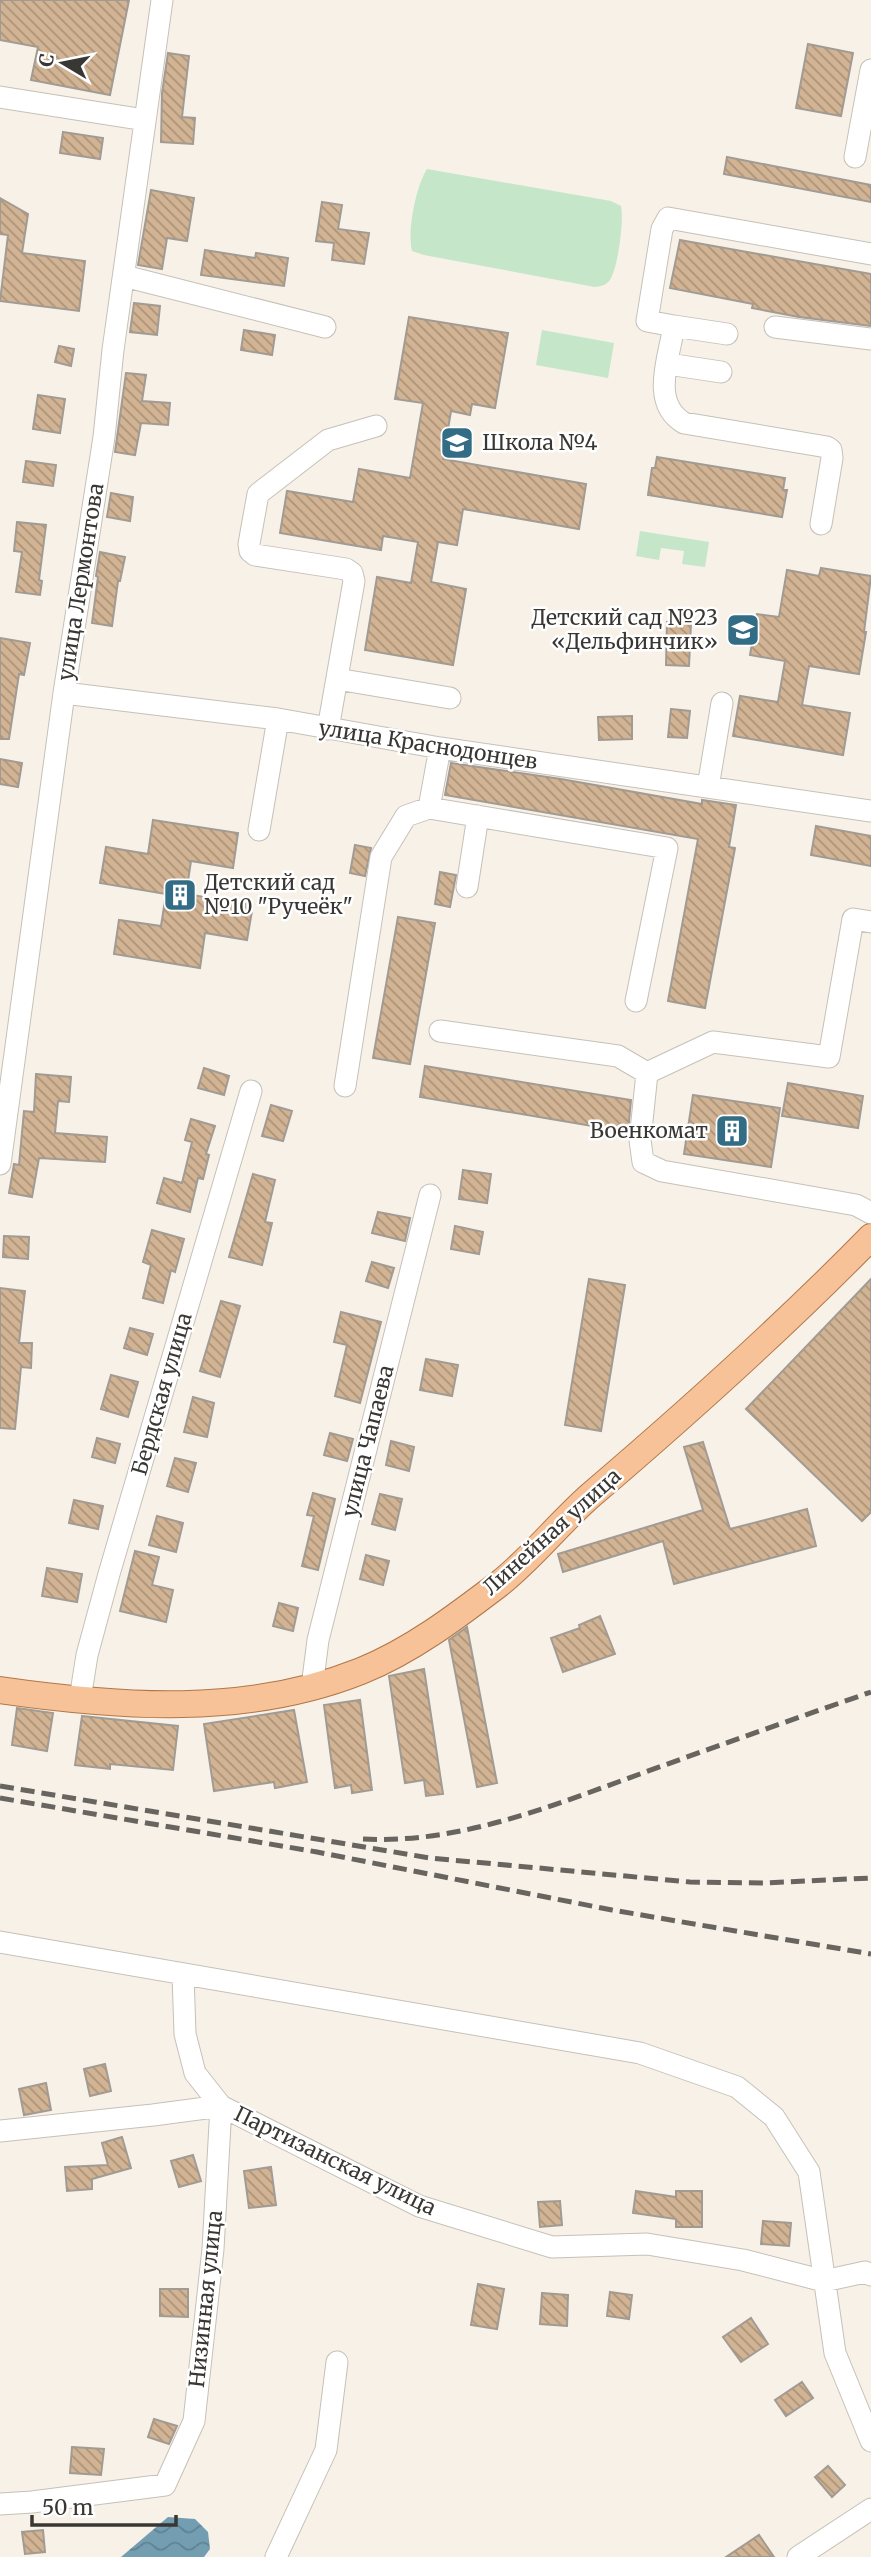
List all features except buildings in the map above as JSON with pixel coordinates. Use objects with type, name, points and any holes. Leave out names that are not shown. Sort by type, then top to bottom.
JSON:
[{"type":"main road","name":"Линейная улица","points":[[0,1690],[139,1705],[174,1704],[251,1699],[312,1687],[362,1671],[418,1641],[502,1581],[570,1513],[677,1420],[871,1237]]},
{"type":"street","name":"улица Лермонтова","points":[[0,1164],[64,693],[104,437],[162,0]]},
{"type":"street","points":[[855,157],[871,69]]},
{"type":"street","points":[[0,97],[145,120]]},
{"type":"street","points":[[727,334],[646,321],[662,229],[668,218],[871,254]]},
{"type":"street","points":[[124,276],[325,327]]},
{"type":"street","points":[[674,326],[663,394],[666,406],[674,417],[684,423],[827,447],[831,450],[832,458],[821,524]]},
{"type":"street","points":[[775,327],[871,339]]},
{"type":"street","points":[[668,364],[722,372]]},
{"type":"street","points":[[328,729],[354,581],[352,573],[346,569],[255,555],[250,551],[249,544],[258,494],[328,440],[376,426]]},
{"type":"street","points":[[337,679],[450,698]]},
{"type":"street","name":"улица Краснодонцев","points":[[64,693],[278,719],[440,748],[871,811]]},
{"type":"street","points":[[708,787],[722,703]]},
{"type":"street","points":[[259,830],[278,719]]},
{"type":"street","points":[[429,808],[440,748]]},
{"type":"street","points":[[345,1087],[381,858],[406,816],[429,808],[667,848],[636,1001]]},
{"type":"street","points":[[467,887],[478,816]]},
{"type":"street","points":[[648,1073],[713,1042],[829,1057],[853,919],[871,922]]},
{"type":"street","points":[[440,1031],[618,1056],[648,1073]]},
{"type":"street","points":[[648,1073],[640,1140],[643,1162],[662,1171],[856,1205],[871,1213]]},
{"type":"street","name":"Бердская улица","points":[[80,1699],[87,1655],[109,1574],[251,1091]]},
{"type":"street","name":"улица Чапаева","points":[[312,1687],[318,1640],[430,1195]]},
{"type":"street","points":[[0,1942],[640,2053],[737,2087],[774,2117],[809,2172],[835,2353],[870,2438]]},
{"type":"street","points":[[183,1974],[185,2034],[195,2073],[222,2106]]},
{"type":"street","name":"Партизанская улица","points":[[0,2131],[222,2106],[419,2206],[552,2247],[647,2244],[743,2260],[824,2281],[865,2272],[871,2275]]},
{"type":"street","name":"Низинная улица","points":[[0,2504],[165,2485],[194,2421],[213,2249],[222,2106]]},
{"type":"street","points":[[276,2557],[326,2449],[337,2362]]},
{"type":"street","points":[[798,2557],[871,2509]]},
{"type":"green space","points":[[427,169],[611,201],[621,206],[620,244],[610,280],[595,287],[412,251],[414,209],[419,186]]},
{"type":"green space","points":[[542,330],[614,343],[608,378],[536,365]]},
{"type":"green space","points":[[640,531],[709,542],[705,567],[682,564],[684,551],[661,548],[659,560],[636,556]]},
{"type":"water","points":[[168,2517],[195,2519],[208,2532],[210,2549],[204,2557],[121,2557]]},
{"type":"railway","points":[[363,1839],[435,1835],[470,1829],[539,1810],[871,1692]]},
{"type":"railway","points":[[0,1786],[430,1858],[690,1882],[763,1883],[871,1878]]},
{"type":"railway","points":[[0,1798],[317,1852],[612,1910],[871,1954]]},
{"type":"place","name":"Школа №4","points":[[457,443]]},
{"type":"place","name":"Детский сад №23 «Дельфинчик»","points":[[743,630]]},
{"type":"place","name":"Детский сад №10 \"Ручеёк\"","points":[[180,895]]},
{"type":"place","name":"Военкомат","points":[[732,1131]]}]
